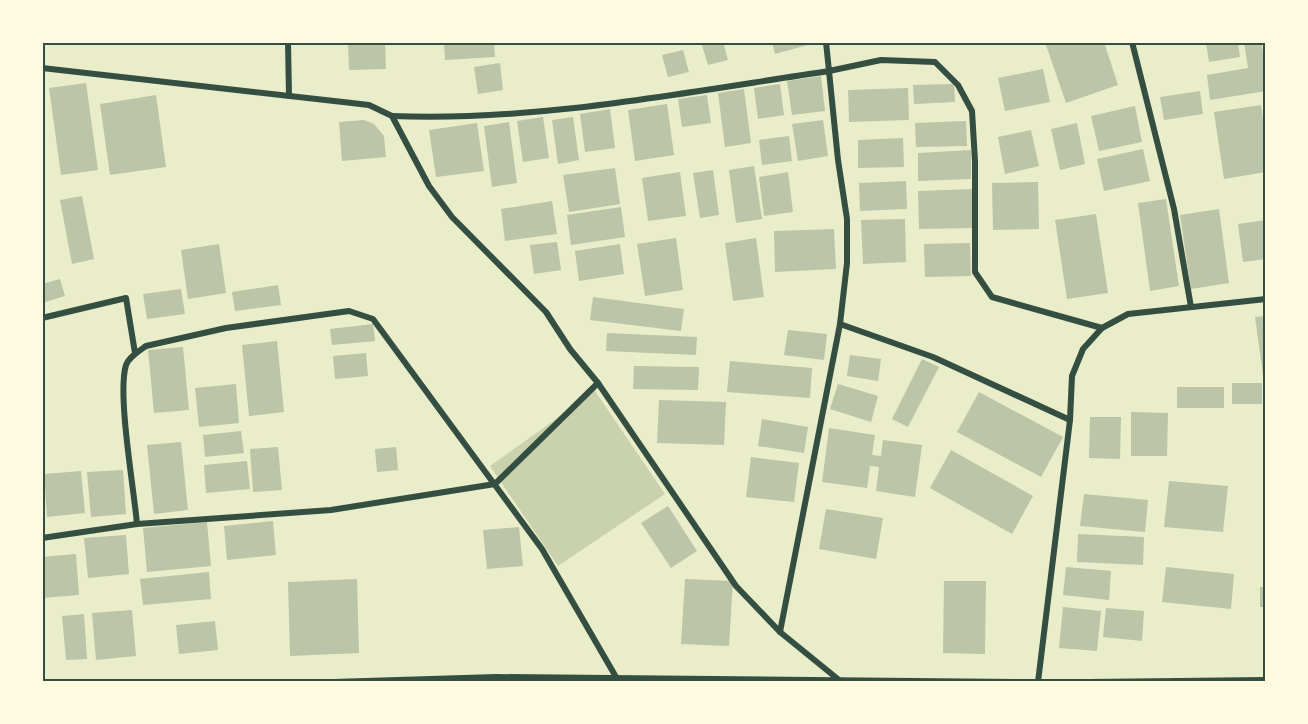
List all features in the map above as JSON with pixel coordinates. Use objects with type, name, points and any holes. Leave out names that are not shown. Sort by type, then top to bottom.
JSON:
[{"type":"street","points":[[288,42],[289,96]]},
{"type":"street","points":[[780,632],[840,324],[847,263],[847,219],[838,160],[826,42]]},
{"type":"street","points":[[1132,42],[1174,210],[1191,307]]},
{"type":"street","points":[[42,68],[369,105],[392,116],[447,118],[615,102],[829,71],[881,60],[935,62],[958,85],[972,111],[975,161],[975,272],[981,284],[992,297],[1102,328]]},
{"type":"street","points":[[392,116],[429,186],[452,217],[546,312],[570,349],[598,383],[736,586],[780,632],[839,680]]},
{"type":"street","points":[[42,318],[126,298],[135,353]]},
{"type":"street","points":[[1038,682],[1070,420],[1072,376],[1083,349],[1102,328],[1128,314],[1266,299]]},
{"type":"street","points":[[137,524],[124,397],[126,364],[135,353],[146,346],[226,328],[349,311],[373,319],[495,484],[542,549],[616,677]]},
{"type":"street","points":[[840,324],[933,357],[1070,420]]},
{"type":"street","points":[[42,538],[137,524],[331,510],[495,484],[598,383]]},
{"type":"street","points":[[333,682],[496,677],[1015,682]]},
{"type":"street","points":[[1089,682],[1266,680]]},
{"type":"green space","points":[[595,391],[665,494],[558,566],[490,466]]},
{"type":"building","points":[[348,42],[385,42],[386,69],[349,70]]},
{"type":"building","points":[[444,42],[494,42],[495,57],[445,60]]},
{"type":"building","points":[[701,42],[723,42],[728,60],[708,65]]},
{"type":"building","points":[[772,42],[815,42],[815,43],[775,54]]},
{"type":"building","points":[[1045,42],[1104,42],[1118,85],[1066,103]]},
{"type":"building","points":[[1206,42],[1238,42],[1240,57],[1209,62]]},
{"type":"building","points":[[1244,42],[1261,42],[1266,66],[1266,91],[1210,100],[1207,75],[1248,68]]},
{"type":"building","points":[[683,50],[689,72],[668,77],[662,55]]},
{"type":"building","points":[[500,63],[503,90],[478,94],[474,67]]},
{"type":"building","points":[[1043,69],[1050,102],[1005,111],[998,78]]},
{"type":"building","points":[[821,76],[825,111],[792,115],[787,81]]},
{"type":"building","points":[[86,83],[98,170],[61,175],[49,88]]},
{"type":"building","points":[[780,84],[784,115],[758,119],[754,88]]},
{"type":"building","points":[[954,84],[955,102],[914,104],[913,85]]},
{"type":"building","points":[[908,88],[909,120],[849,122],[848,90]]},
{"type":"building","points":[[744,89],[751,143],[725,147],[718,93]]},
{"type":"building","points":[[1200,91],[1203,114],[1164,120],[1160,97]]},
{"type":"building","points":[[156,95],[166,167],[110,175],[100,104]]},
{"type":"building","points":[[707,95],[711,123],[682,127],[678,99]]},
{"type":"building","points":[[667,104],[674,155],[635,161],[628,110]]},
{"type":"building","points":[[1261,105],[1266,138],[1266,172],[1224,179],[1214,112]]},
{"type":"building","points":[[1135,106],[1142,142],[1099,151],[1091,116]]},
{"type":"building","points":[[610,109],[615,148],[585,152],[580,114]]},
{"type":"building","points":[[543,117],[549,158],[523,162],[517,121]]},
{"type":"building","points":[[573,117],[579,160],[558,164],[552,120]]},
{"type":"building","points":[[364,120],[374,124],[384,136],[386,157],[342,161],[339,122]]},
{"type":"building","points":[[823,120],[828,156],[798,161],[792,124]]},
{"type":"building","points":[[966,121],[967,146],[916,147],[915,123]]},
{"type":"building","points":[[509,122],[517,183],[492,187],[484,126]]},
{"type":"building","points":[[477,123],[484,171],[436,177],[429,130]]},
{"type":"building","points":[[1077,123],[1085,164],[1060,170],[1051,129]]},
{"type":"building","points":[[1031,130],[1039,166],[1005,174],[998,137]]},
{"type":"building","points":[[789,136],[792,161],[762,165],[759,140]]},
{"type":"building","points":[[903,138],[904,167],[858,168],[858,140]]},
{"type":"building","points":[[1143,149],[1150,181],[1104,191],[1097,159]]},
{"type":"building","points":[[971,150],[971,179],[918,181],[918,153]]},
{"type":"building","points":[[754,166],[762,219],[736,223],[729,170]]},
{"type":"building","points":[[615,168],[620,204],[569,212],[563,175]]},
{"type":"building","points":[[713,170],[719,215],[700,218],[693,173]]},
{"type":"building","points":[[680,172],[686,216],[648,221],[642,178]]},
{"type":"building","points":[[788,172],[793,212],[764,216],[759,177]]},
{"type":"building","points":[[906,181],[907,209],[860,211],[859,183]]},
{"type":"building","points":[[1038,182],[1039,229],[993,230],[992,183]]},
{"type":"building","points":[[973,189],[974,228],[919,229],[918,191]]},
{"type":"building","points":[[82,196],[94,259],[72,264],[60,200]]},
{"type":"building","points":[[1166,199],[1179,286],[1150,291],[1138,203]]},
{"type":"building","points":[[552,201],[557,234],[505,241],[501,209]]},
{"type":"building","points":[[621,207],[625,237],[571,245],[567,215]]},
{"type":"building","points":[[1219,209],[1229,283],[1191,289],[1180,215]]},
{"type":"building","points":[[1096,214],[1108,293],[1067,299],[1055,220]]},
{"type":"building","points":[[905,219],[906,262],[863,264],[861,220]]},
{"type":"building","points":[[1266,220],[1266,259],[1243,262],[1238,224]]},
{"type":"building","points":[[834,229],[836,269],[775,272],[774,231]]},
{"type":"building","points":[[676,238],[683,290],[645,296],[637,244]]},
{"type":"building","points":[[756,238],[764,297],[733,301],[725,243]]},
{"type":"building","points":[[557,242],[561,270],[534,274],[530,245]]},
{"type":"building","points":[[970,243],[971,276],[925,277],[924,244]]},
{"type":"building","points":[[219,244],[226,293],[188,299],[181,250]]},
{"type":"building","points":[[620,244],[624,274],[579,281],[575,251]]},
{"type":"building","points":[[60,279],[65,296],[42,303],[42,284]]},
{"type":"building","points":[[278,285],[281,305],[235,311],[232,292]]},
{"type":"building","points":[[181,289],[185,314],[147,319],[143,294]]},
{"type":"building","points":[[593,297],[684,309],[681,331],[590,320]]},
{"type":"building","points":[[1266,316],[1266,390],[1265,390],[1255,317]]},
{"type":"building","points":[[373,324],[375,341],[332,345],[330,329]]},
{"type":"building","points":[[788,330],[827,334],[824,360],[784,355]]},
{"type":"building","points":[[607,333],[697,337],[696,355],[606,351]]},
{"type":"building","points":[[277,341],[284,412],[249,416],[242,345]]},
{"type":"building","points":[[183,347],[189,410],[154,413],[148,350]]},
{"type":"building","points":[[366,353],[368,376],[335,379],[333,356]]},
{"type":"building","points":[[850,355],[881,359],[878,381],[847,376]]},
{"type":"building","points":[[922,359],[939,367],[908,427],[892,419]]},
{"type":"building","points":[[730,361],[812,368],[810,398],[727,392]]},
{"type":"building","points":[[634,366],[699,367],[698,390],[633,389]]},
{"type":"building","points":[[1232,383],[1262,383],[1262,404],[1232,404]]},
{"type":"building","points":[[236,384],[239,423],[199,427],[195,388]]},
{"type":"building","points":[[838,384],[878,396],[871,422],[830,409]]},
{"type":"building","points":[[1177,387],[1224,387],[1224,408],[1177,408]]},
{"type":"building","points":[[979,392],[1063,437],[1041,477],[957,432]]},
{"type":"building","points":[[659,400],[726,402],[724,445],[657,443]]},
{"type":"building","points":[[1131,412],[1168,413],[1167,456],[1131,456]]},
{"type":"building","points":[[1090,417],[1121,417],[1120,459],[1089,458]]},
{"type":"building","points":[[762,419],[808,427],[804,453],[758,446]]},
{"type":"building","points":[[829,428],[875,435],[872,455],[881,456],[883,440],[922,445],[915,497],[876,491],[879,467],[870,466],[867,488],[822,482]]},
{"type":"building","points":[[241,431],[244,453],[205,457],[203,435]]},
{"type":"building","points":[[181,442],[188,510],[154,514],[147,445]]},
{"type":"building","points":[[278,447],[282,490],[253,492],[250,449]]},
{"type":"building","points":[[396,447],[398,470],[377,472],[375,449]]},
{"type":"building","points":[[951,450],[1033,496],[1012,534],[930,488]]},
{"type":"building","points":[[751,457],[799,463],[794,502],[746,497]]},
{"type":"building","points":[[247,461],[250,489],[206,493],[204,465]]},
{"type":"building","points":[[123,470],[126,514],[91,517],[87,472]]},
{"type":"building","points":[[81,471],[85,513],[47,517],[44,474]]},
{"type":"building","points":[[1169,481],[1228,486],[1223,532],[1164,527]]},
{"type":"building","points":[[1084,494],[1148,500],[1145,532],[1080,526]]},
{"type":"building","points":[[668,506],[697,551],[671,568],[641,523]]},
{"type":"building","points":[[826,509],[883,518],[876,559],[819,549]]},
{"type":"building","points":[[273,521],[276,555],[227,560],[224,526]]},
{"type":"building","points":[[207,522],[211,566],[147,572],[143,528]]},
{"type":"building","points":[[519,527],[523,566],[487,569],[483,530]]},
{"type":"building","points":[[1078,534],[1144,537],[1143,565],[1077,562]]},
{"type":"building","points":[[126,535],[129,574],[88,578],[84,538]]},
{"type":"building","points":[[76,554],[79,595],[42,598],[42,557]]},
{"type":"building","points":[[1066,567],[1111,571],[1109,600],[1063,595]]},
{"type":"building","points":[[1166,567],[1234,574],[1231,609],[1162,602]]},
{"type":"building","points":[[209,572],[211,599],[143,605],[140,579]]},
{"type":"building","points":[[357,579],[359,653],[290,656],[288,582]]},
{"type":"building","points":[[685,579],[733,581],[729,646],[681,644]]},
{"type":"building","points":[[944,581],[986,581],[985,654],[943,653]]},
{"type":"building","points":[[1260,587],[1266,587],[1266,607],[1260,607]]},
{"type":"building","points":[[1063,607],[1101,611],[1097,651],[1059,648]]},
{"type":"building","points":[[1106,608],[1144,611],[1142,641],[1103,637]]},
{"type":"building","points":[[132,610],[136,656],[96,660],[92,613]]},
{"type":"building","points":[[84,614],[87,659],[66,660],[62,616]]},
{"type":"building","points":[[215,621],[218,650],[179,654],[176,625]]}]
